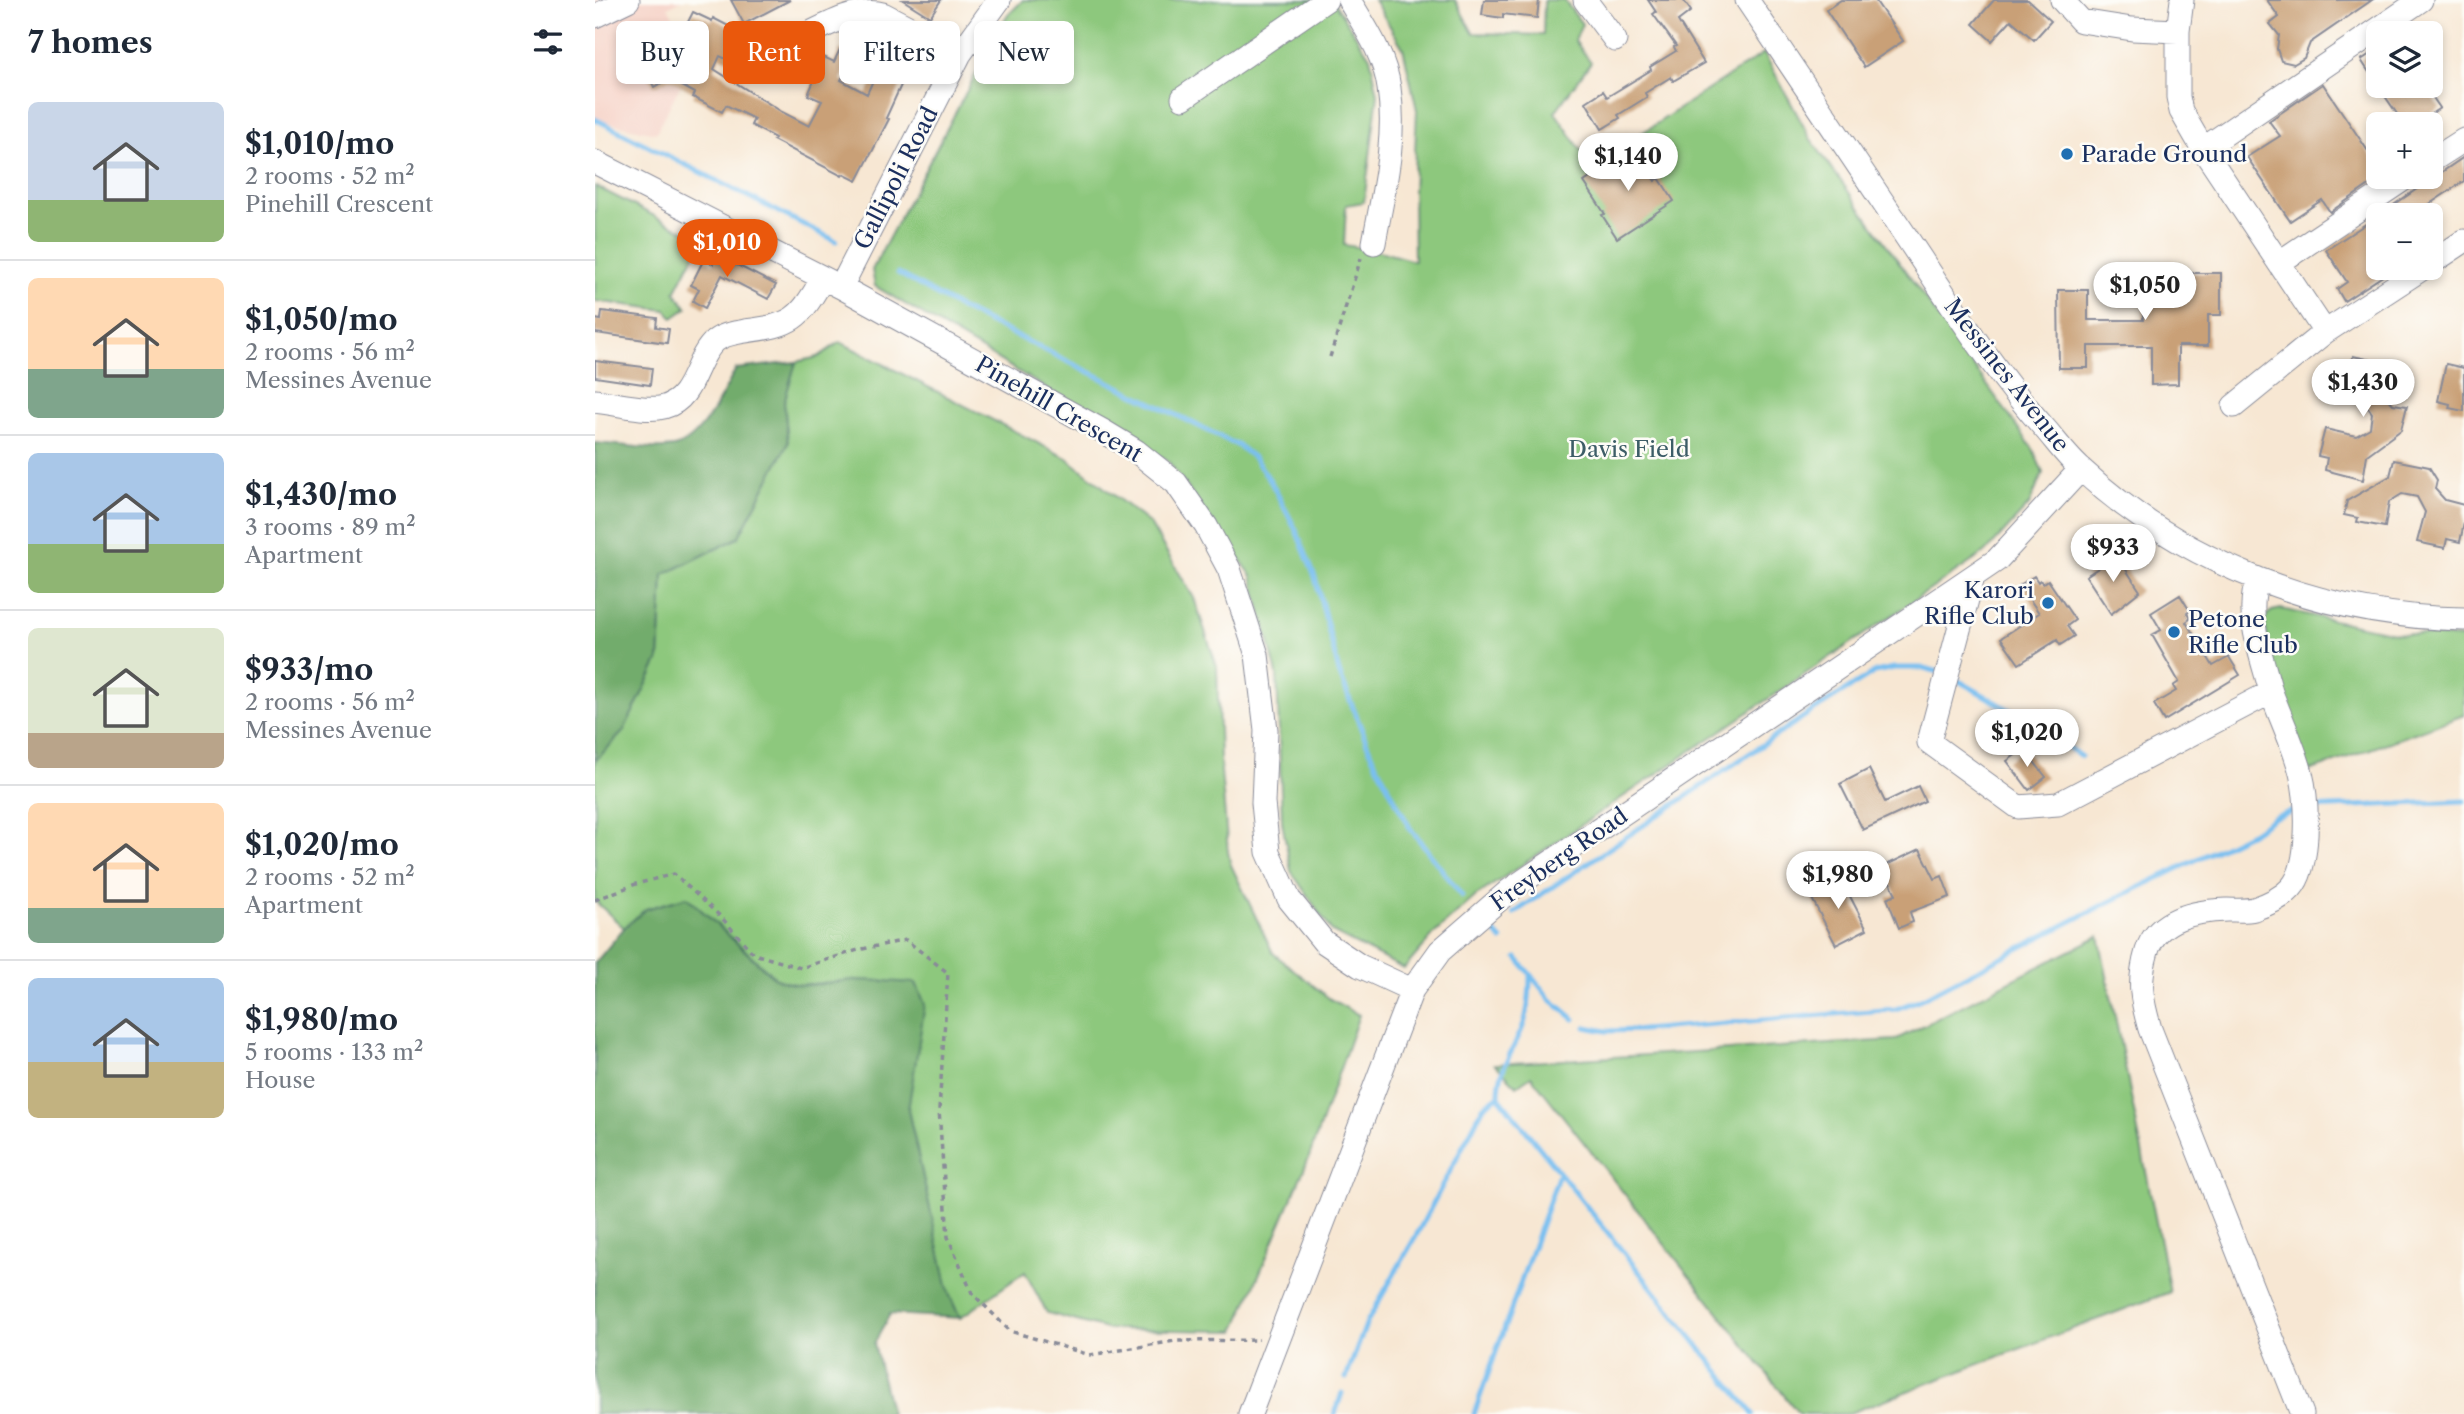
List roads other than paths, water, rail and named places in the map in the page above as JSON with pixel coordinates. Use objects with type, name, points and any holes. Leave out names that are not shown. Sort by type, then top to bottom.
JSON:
[{"type":"street","name":"Gallipoli Road","points":[[960,54],[999,0]]},
{"type":"street","points":[[1183,99],[1326,0]]},
{"type":"street","points":[[1349,0],[1376,47],[1389,87],[1391,149],[1374,243]]},
{"type":"street","points":[[1585,0],[1615,40]]},
{"type":"street","name":"Messines Avenue","points":[[1747,0],[1975,340],[2027,408],[2081,469],[2146,521],[2191,548],[2258,579],[2377,613],[2414,618],[2464,619]]},
{"type":"street","points":[[2062,0],[2081,21],[2132,29],[2178,31]]},
{"type":"street","points":[[2182,0],[2178,31],[2178,89],[2181,111],[2203,149],[2325,331]]},
{"type":"street","points":[[2203,149],[2421,0]]},
{"type":"street","points":[[595,16],[623,1]]},
{"type":"street","points":[[825,27],[854,14],[874,12],[896,21]]},
{"type":"street","name":"Gallipoli Road","points":[[595,401],[647,408],[665,407],[687,390],[713,343],[731,334],[776,327],[792,321],[832,282],[943,84]]},
{"type":"street","points":[[2443,153],[2464,139]]},
{"type":"street","name":"Pinehill Crescent","points":[[595,162],[832,282],[1103,431],[1136,451],[1176,483],[1206,526],[1229,569],[1257,655],[1266,730],[1263,803],[1268,852],[1289,899],[1324,942],[1360,966],[1412,990]]},
{"type":"street","points":[[2280,262],[2388,189]]},
{"type":"street","points":[[2443,255],[2464,241]]},
{"type":"street","points":[[2234,406],[2325,331],[2404,280]]},
{"type":"street","name":"Freyberg Road","points":[[1250,1414],[1412,990],[1440,951],[1510,890],[1997,560],[2081,469]]},
{"type":"street","points":[[1973,576],[1929,742],[2018,807],[2058,804],[2271,692]]},
{"type":"street","points":[[2258,579],[2252,596],[2252,611],[2271,692],[2301,774],[2305,851],[2299,875],[2291,888],[2278,898],[2252,910],[2191,913],[2168,923],[2150,940],[2141,971],[2141,997],[2150,1029],[2302,1414]]},
{"type":"waterway","points":[[595,119],[836,241]]},
{"type":"waterway","points":[[898,273],[960,308],[1239,446],[1255,459],[1271,482],[1296,530],[1315,577],[1339,672],[1372,756],[1410,828],[1462,896]]},
{"type":"waterway","points":[[1514,913],[1805,716],[1875,672],[1894,668],[1924,668],[1943,673]]},
{"type":"waterway","points":[[1952,677],[2022,717],[2081,756]]},
{"type":"waterway","points":[[2310,808],[2464,801]]},
{"type":"waterway","points":[[1586,1027],[1606,1031],[1642,1030],[1896,1009],[1921,999],[2101,906],[2253,832],[2275,817],[2300,809]]},
{"type":"waterway","points":[[1487,924],[1502,940]]},
{"type":"waterway","points":[[1517,958],[1550,999],[1574,1019]]},
{"type":"waterway","points":[[1530,975],[1526,1016],[1503,1070],[1499,1097],[1753,1414]]},
{"type":"waterway","points":[[1346,1378],[1367,1322],[1484,1106],[1499,1095]]},
{"type":"waterway","points":[[1474,1414],[1559,1174]]},
{"type":"waterway","points":[[1335,1414],[1342,1393]]},
{"type":"place","name":"Parade Ground","points":[[2067,154]]},
{"type":"place","name":"Karori Rifle Club","points":[[2048,603]]},
{"type":"place","name":"Petone Rifle Club","points":[[2174,632]]},
{"type":"park label","name":"Davis Field","points":[[1629,449]]}]
